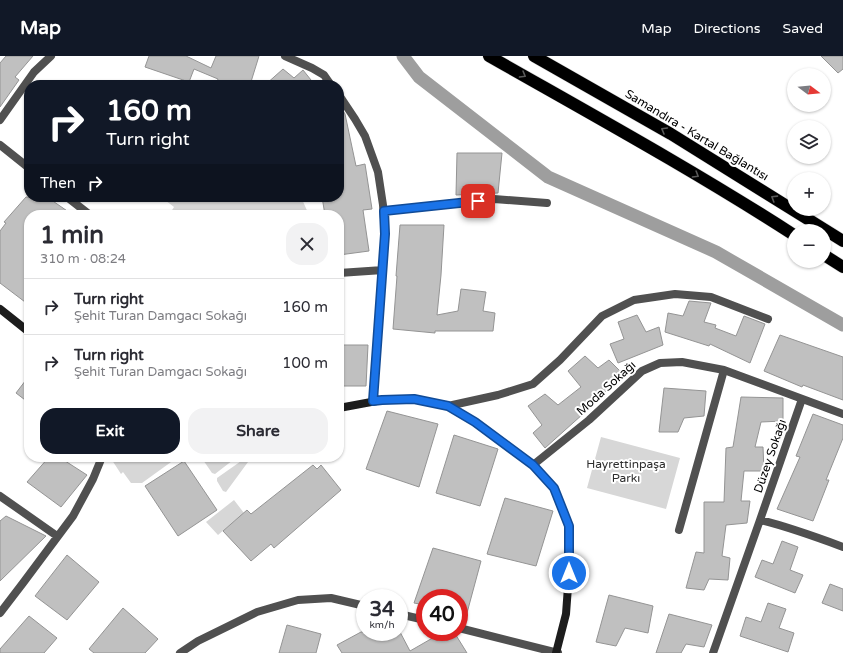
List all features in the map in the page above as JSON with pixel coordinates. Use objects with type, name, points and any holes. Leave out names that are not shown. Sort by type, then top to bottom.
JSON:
[{"type":"highway","points":[[489,56],[661,154],[787,230]]},
{"type":"highway","name":"Samandıra - Kartal Bağlantısı","points":[[534,56],[671,134],[843,241]]},
{"type":"highway","points":[[831,259],[843,267]]},
{"type":"street","points":[[28,80],[34,72],[51,56]]},
{"type":"street","points":[[285,56],[312,68],[324,75],[328,80]]},
{"type":"street","points":[[0,120],[24,86]]},
{"type":"street","points":[[344,102],[365,136],[378,172],[384,211],[385,234],[383,270],[373,401]]},
{"type":"street","points":[[0,145],[24,164]]},
{"type":"street","points":[[384,211],[494,199],[547,203]]},
{"type":"street","points":[[73,202],[84,210]]},
{"type":"street","points":[[344,273],[383,270]]},
{"type":"street","points":[[448,406],[498,395],[533,384],[560,360],[602,316],[634,300],[675,294],[711,297],[768,319]]},
{"type":"street","points":[[0,309],[24,328]]},
{"type":"street","name":"Moda Sokağı","points":[[533,465],[589,420],[642,371],[660,363],[682,362],[724,370],[843,414]]},
{"type":"street","points":[[678,530],[724,370]]},
{"type":"street","points":[[344,407],[373,401],[414,399],[448,406],[475,422],[533,465],[554,488],[569,526],[569,573],[566,614],[557,653],[468,630]]},
{"type":"street","name":"Düzey Sokağı","points":[[713,653],[802,399]]},
{"type":"street","points":[[0,613],[73,516],[93,479],[100,462]]},
{"type":"street","points":[[0,496],[57,536]]},
{"type":"street","points":[[760,520],[815,536],[843,547]]},
{"type":"street","points":[[180,653],[198,641],[257,612],[298,600],[330,598],[356,604]]},
{"type":"green space","points":[[168,202],[303,202],[307,210],[172,210],[174,207]]},
{"type":"green space","name":"Hayrettinpaşa Parkı","points":[[601,437],[680,458],[666,509],[587,488]]},
{"type":"green space","points":[[113,462],[171,462],[142,483],[131,483],[123,472],[121,474]]},
{"type":"green space","points":[[204,462],[231,462],[215,474],[212,473]]},
{"type":"green space","points":[[240,462],[248,462],[226,492],[223,491],[217,481],[217,478]]},
{"type":"green space","points":[[234,500],[244,513],[218,535],[206,522]]},
{"type":"building","points":[[6,56],[33,56],[15,77],[19,80],[0,107],[0,63]]},
{"type":"building","points":[[149,56],[186,56],[211,68],[216,56],[259,56],[252,80],[218,80],[194,69],[190,80],[183,80],[145,67]]},
{"type":"building","points":[[821,56],[843,56],[843,69],[838,73]]},
{"type":"building","points":[[283,69],[294,78],[303,70],[311,80],[271,80]]},
{"type":"building","points":[[344,112],[356,166],[365,164],[372,209],[363,210],[369,251],[344,254],[344,210],[324,210],[323,202],[344,202]]},
{"type":"building","points":[[457,153],[502,153],[498,193],[456,195]]},
{"type":"building","points":[[24,199],[24,202],[54,202],[66,210],[24,210],[24,301],[0,283],[0,231],[6,223],[4,222]]},
{"type":"building","points":[[400,225],[444,225],[437,315],[458,311],[461,289],[486,292],[483,311],[495,313],[493,331],[435,331],[435,333],[393,329]]},
{"type":"building","points":[[689,301],[711,303],[704,322],[716,325],[715,328],[736,336],[744,316],[765,324],[750,363],[710,344],[709,346],[665,332],[668,313],[683,316]]},
{"type":"building","points":[[637,315],[646,332],[659,327],[663,345],[618,363],[610,344],[624,339],[618,322]]},
{"type":"building","points":[[780,335],[843,357],[843,400],[803,385],[802,387],[764,371]]},
{"type":"building","points":[[344,345],[368,345],[366,386],[344,386]]},
{"type":"building","points":[[585,356],[598,368],[609,360],[623,374],[583,414],[545,448],[533,433],[542,425],[528,406],[545,394],[558,405],[581,387],[568,371]]},
{"type":"building","points":[[24,383],[24,399],[16,393]]},
{"type":"building","points":[[664,388],[706,391],[704,416],[684,418],[678,432],[659,432]]},
{"type":"building","points":[[741,397],[783,398],[783,421],[761,422],[755,447],[763,447],[764,471],[744,471],[741,501],[750,501],[747,523],[726,525],[722,556],[730,558],[728,580],[709,579],[704,590],[686,588],[696,552],[704,553],[704,502],[724,502],[726,448],[733,447]]},
{"type":"building","points":[[387,411],[438,424],[419,487],[366,469]]},
{"type":"building","points":[[813,414],[843,425],[843,438],[826,480],[829,480],[813,521],[777,509],[800,457],[796,456]]},
{"type":"building","points":[[454,435],[498,449],[480,506],[436,493]]},
{"type":"building","points":[[45,462],[67,462],[87,475],[61,507],[27,482]]},
{"type":"building","points":[[185,462],[217,510],[178,536],[145,486]]},
{"type":"building","points":[[313,465],[317,469],[321,465],[341,490],[274,548],[271,544],[251,561],[223,531],[247,510],[251,514]]},
{"type":"building","points":[[505,498],[553,511],[536,566],[487,554]]},
{"type":"building","points":[[6,516],[46,536],[0,581],[0,521]]},
{"type":"building","points":[[782,541],[798,547],[790,570],[803,575],[795,593],[755,577],[762,560],[773,564]]},
{"type":"building","points":[[433,548],[481,561],[468,609],[468,589],[419,589]]},
{"type":"building","points":[[67,555],[99,582],[67,620],[35,596]]},
{"type":"building","points":[[830,584],[843,589],[843,611],[822,603]]},
{"type":"building","points":[[609,595],[653,606],[648,633],[625,628],[616,646],[596,642]]},
{"type":"building","points":[[768,603],[786,609],[779,628],[794,633],[788,652],[740,636],[746,617],[761,622]]},
{"type":"building","points":[[123,608],[158,639],[145,653],[94,653],[89,649]]},
{"type":"building","points":[[669,614],[712,625],[704,647],[686,644],[681,653],[656,653]]},
{"type":"building","points":[[29,616],[57,638],[44,653],[0,653],[0,649]]},
{"type":"building","points":[[287,625],[321,634],[316,653],[279,653]]},
{"type":"building","points":[[356,635],[356,641],[405,641],[410,651],[427,641],[460,641],[467,653],[342,653],[337,645]]},
{"type":"waterway","points":[[403,56],[419,77],[548,177],[716,252],[843,325]]},
{"type":"route","points":[[478,201],[384,211],[385,234],[373,401],[414,399],[448,406],[475,422],[533,465],[554,488],[569,526],[569,573]]}]
